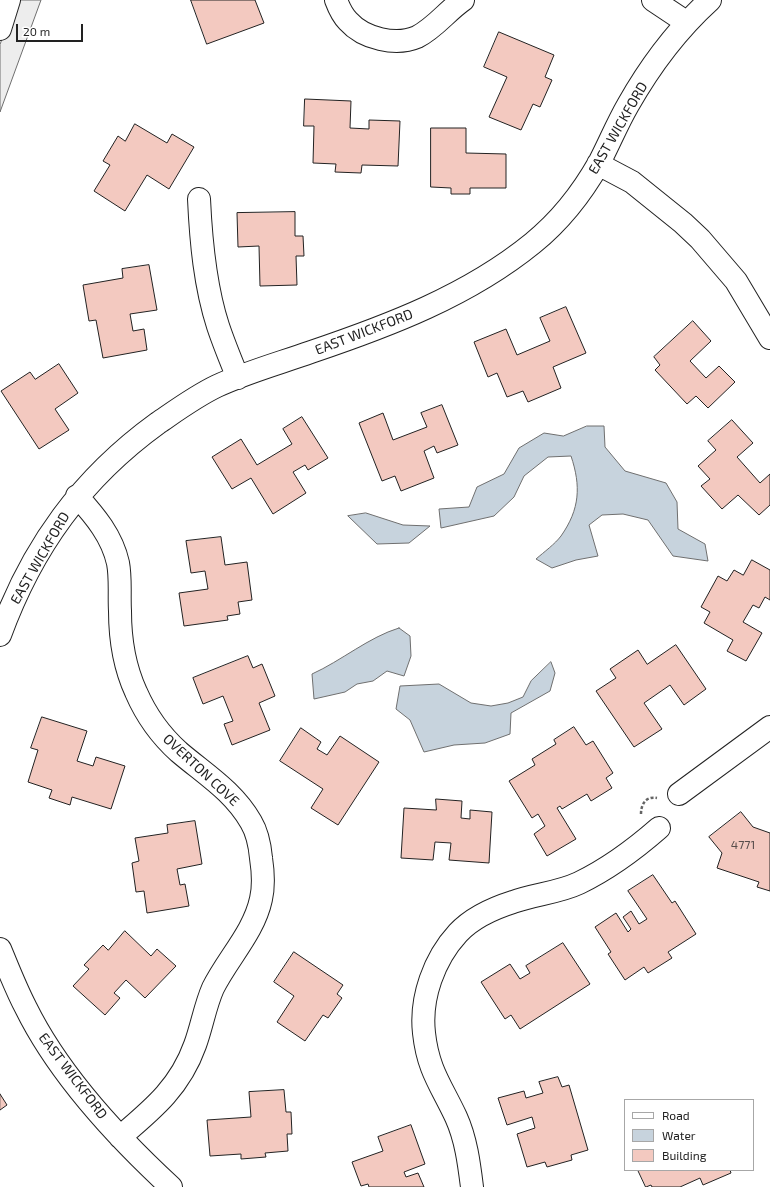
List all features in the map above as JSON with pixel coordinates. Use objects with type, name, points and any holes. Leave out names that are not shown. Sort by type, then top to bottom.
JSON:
[{"type":"street","points":[[0,29],[10,0]]},
{"type":"street","points":[[319,0],[329,0]]},
{"type":"street","points":[[336,0],[340,10],[349,22],[363,32],[380,39],[399,41],[416,37],[428,30],[463,0]]},
{"type":"street","points":[[653,0],[686,22]]},
{"type":"street","name":"EAST WICKFORD","points":[[0,633],[16,596],[58,520],[77,496],[109,462],[139,437],[197,397],[217,386],[366,333],[423,310],[495,270],[532,244],[554,224],[575,200],[598,164],[628,105],[658,59],[686,22],[710,0]]},
{"type":"street","points":[[598,164],[632,182],[683,223],[700,239],[736,281],[770,338]]},
{"type":"street","points":[[199,199],[201,235],[211,298],[218,326],[238,378]]},
{"type":"street","name":"OVERTON COVE","points":[[77,496],[95,516],[103,528],[118,562],[122,644],[128,672],[146,714],[163,736],[179,752],[224,787],[240,806],[253,824],[260,850],[263,873],[262,898],[254,920],[213,989],[187,1065],[174,1085],[158,1105],[120,1137]]},
{"type":"street","points":[[679,794],[770,727]]},
{"type":"street","points":[[472,1187],[465,1143],[456,1117],[432,1072],[426,1054],[423,1009],[427,990],[445,950],[459,932],[495,908],[515,901],[563,890],[580,883],[606,868],[659,828]]},
{"type":"street","name":"EAST WICKFORD","points":[[0,949],[26,1008],[48,1045],[73,1080],[120,1137],[171,1187]]},
{"type":"path","points":[[642,804],[648,798]]},
{"type":"shaded area","points":[[16,0],[41,0],[0,112],[0,45]]},
{"type":"water","points":[[587,426],[604,426],[605,447],[625,471],[666,483],[677,502],[678,529],[705,544],[708,561],[673,556],[648,520],[623,514],[602,515],[589,525],[598,556],[576,560],[552,568],[536,559],[559,539],[572,516],[577,497],[577,487],[571,456],[548,457],[524,476],[514,497],[494,516],[441,528],[439,509],[469,507],[477,487],[504,474],[519,448],[544,433],[563,436]]},
{"type":"water","points":[[366,513],[403,525],[430,526],[409,543],[377,544],[348,516]]},
{"type":"water","points":[[399,628],[410,636],[411,656],[404,676],[387,671],[373,681],[357,684],[345,692],[314,699],[312,674],[334,663],[377,637]]},
{"type":"water","points":[[551,662],[555,673],[550,691],[511,713],[510,734],[485,743],[454,745],[424,752],[410,720],[396,709],[400,686],[439,684],[471,703],[491,706],[508,703],[523,697],[531,681]]},
{"type":"building","points":[[191,0],[255,0],[264,23],[207,44]]},
{"type":"building","points":[[499,32],[554,55],[545,77],[552,80],[540,107],[533,104],[521,130],[489,117],[507,77],[484,67]]},
{"type":"building","points":[[305,99],[351,101],[350,128],[369,129],[369,120],[400,121],[398,166],[362,165],[361,173],[335,172],[336,164],[313,163],[314,126],[304,126]]},
{"type":"building","points":[[135,124],[167,143],[172,134],[194,147],[169,189],[147,175],[125,211],[94,191],[110,165],[103,161],[118,136],[125,141]]},
{"type":"building","points":[[431,128],[466,128],[466,153],[506,154],[506,188],[470,188],[470,194],[451,194],[451,188],[431,187]]},
{"type":"building","points":[[295,212],[295,236],[303,236],[304,256],[296,256],[297,285],[260,286],[259,246],[238,247],[237,213]]},
{"type":"building","points":[[149,265],[157,310],[130,314],[133,331],[144,329],[147,350],[103,358],[96,320],[89,321],[83,285],[123,278],[122,269]]},
{"type":"building","points":[[566,307],[586,353],[553,367],[561,388],[528,402],[523,391],[507,397],[497,373],[488,377],[474,342],[506,329],[517,355],[550,341],[540,318]]},
{"type":"building","points":[[693,321],[711,341],[690,361],[706,378],[719,366],[735,382],[708,408],[696,396],[687,404],[655,370],[660,365],[654,357]]},
{"type":"building","points":[[59,364],[78,393],[55,409],[69,430],[39,449],[1,391],[30,372],[35,379]]},
{"type":"building","points":[[442,405],[458,445],[437,453],[434,446],[424,451],[434,478],[401,491],[395,476],[382,481],[359,423],[383,413],[393,440],[427,427],[421,413]]},
{"type":"building","points":[[302,417],[328,458],[308,470],[305,465],[293,472],[306,493],[273,514],[251,478],[232,489],[212,457],[241,439],[257,465],[292,444],[283,429]]},
{"type":"building","points":[[732,420],[753,443],[737,457],[760,483],[770,474],[770,505],[759,515],[738,495],[722,509],[701,486],[710,479],[698,466],[716,450],[708,441]]},
{"type":"building","points":[[221,537],[225,565],[247,562],[252,600],[238,602],[240,614],[227,616],[228,620],[184,626],[179,593],[208,589],[205,571],[191,573],[186,541]]},
{"type":"building","points":[[752,560],[770,570],[770,600],[765,597],[759,608],[753,605],[743,622],[762,633],[746,661],[727,651],[733,640],[704,623],[710,612],[701,607],[718,576],[727,581],[734,570],[743,575]]},
{"type":"building","points":[[676,645],[706,689],[684,705],[670,685],[644,703],[662,729],[634,747],[596,691],[616,678],[610,669],[638,650],[647,664]]},
{"type":"building","points":[[248,656],[253,668],[262,664],[275,696],[259,703],[270,730],[232,745],[224,724],[233,721],[223,696],[203,704],[193,678]]},
{"type":"building","points":[[42,717],[87,731],[77,761],[93,766],[96,757],[125,766],[111,809],[72,797],[70,805],[49,798],[52,790],[28,782],[38,750],[31,748]]},
{"type":"building","points":[[574,727],[586,745],[593,741],[613,773],[606,778],[612,788],[591,801],[587,794],[562,809],[560,806],[557,808],[576,839],[547,856],[534,834],[545,826],[538,814],[532,818],[509,781],[535,765],[532,759],[556,744],[554,740]]},
{"type":"building","points":[[301,728],[321,742],[317,749],[327,755],[340,736],[379,762],[338,825],[311,808],[323,789],[280,761]]},
{"type":"building","points":[[436,799],[462,801],[461,818],[470,819],[470,810],[492,812],[489,863],[449,860],[451,843],[435,842],[433,860],[401,858],[404,808],[436,810]]},
{"type":"building","points":[[741,812],[753,827],[770,833],[770,891],[757,887],[759,882],[717,868],[722,853],[709,837]]},
{"type":"building","points":[[195,821],[202,864],[177,869],[180,885],[185,884],[189,906],[147,913],[144,891],[136,892],[132,863],[139,861],[135,838],[168,833],[167,825]]},
{"type":"building","points":[[653,875],[672,903],[675,901],[696,934],[668,952],[672,958],[648,973],[644,967],[625,980],[608,954],[611,952],[595,927],[616,913],[628,932],[631,929],[623,917],[631,911],[639,924],[647,919],[628,891]]},
{"type":"building","points":[[125,931],[151,956],[157,949],[176,966],[145,998],[126,980],[114,993],[120,998],[105,1015],[73,986],[89,969],[84,965],[103,945],[108,950]]},
{"type":"building","points":[[563,943],[590,984],[520,1029],[511,1015],[505,1019],[481,982],[510,964],[520,979],[530,973],[526,966]]},
{"type":"building","points":[[294,952],[343,985],[337,994],[342,998],[328,1018],[323,1015],[305,1041],[277,1022],[294,996],[274,982]]},
{"type":"building","points":[[558,1077],[562,1087],[569,1085],[588,1150],[571,1155],[572,1160],[547,1167],[545,1162],[527,1167],[517,1134],[535,1128],[532,1117],[507,1125],[498,1098],[524,1091],[526,1098],[543,1093],[539,1082]]},
{"type":"building","points":[[284,1090],[286,1112],[291,1112],[292,1134],[287,1134],[288,1151],[265,1153],[266,1157],[241,1159],[241,1154],[210,1156],[207,1120],[251,1117],[249,1092]]},
{"type":"building","points":[[0,1094],[7,1105],[0,1110]]},
{"type":"building","points":[[411,1125],[425,1164],[404,1172],[406,1177],[418,1173],[424,1187],[369,1187],[368,1184],[361,1186],[352,1162],[383,1151],[378,1137]]},
{"type":"building","points":[[638,1171],[730,1171],[731,1173],[703,1185],[700,1178],[680,1187],[652,1187],[651,1185],[646,1187]]}]
